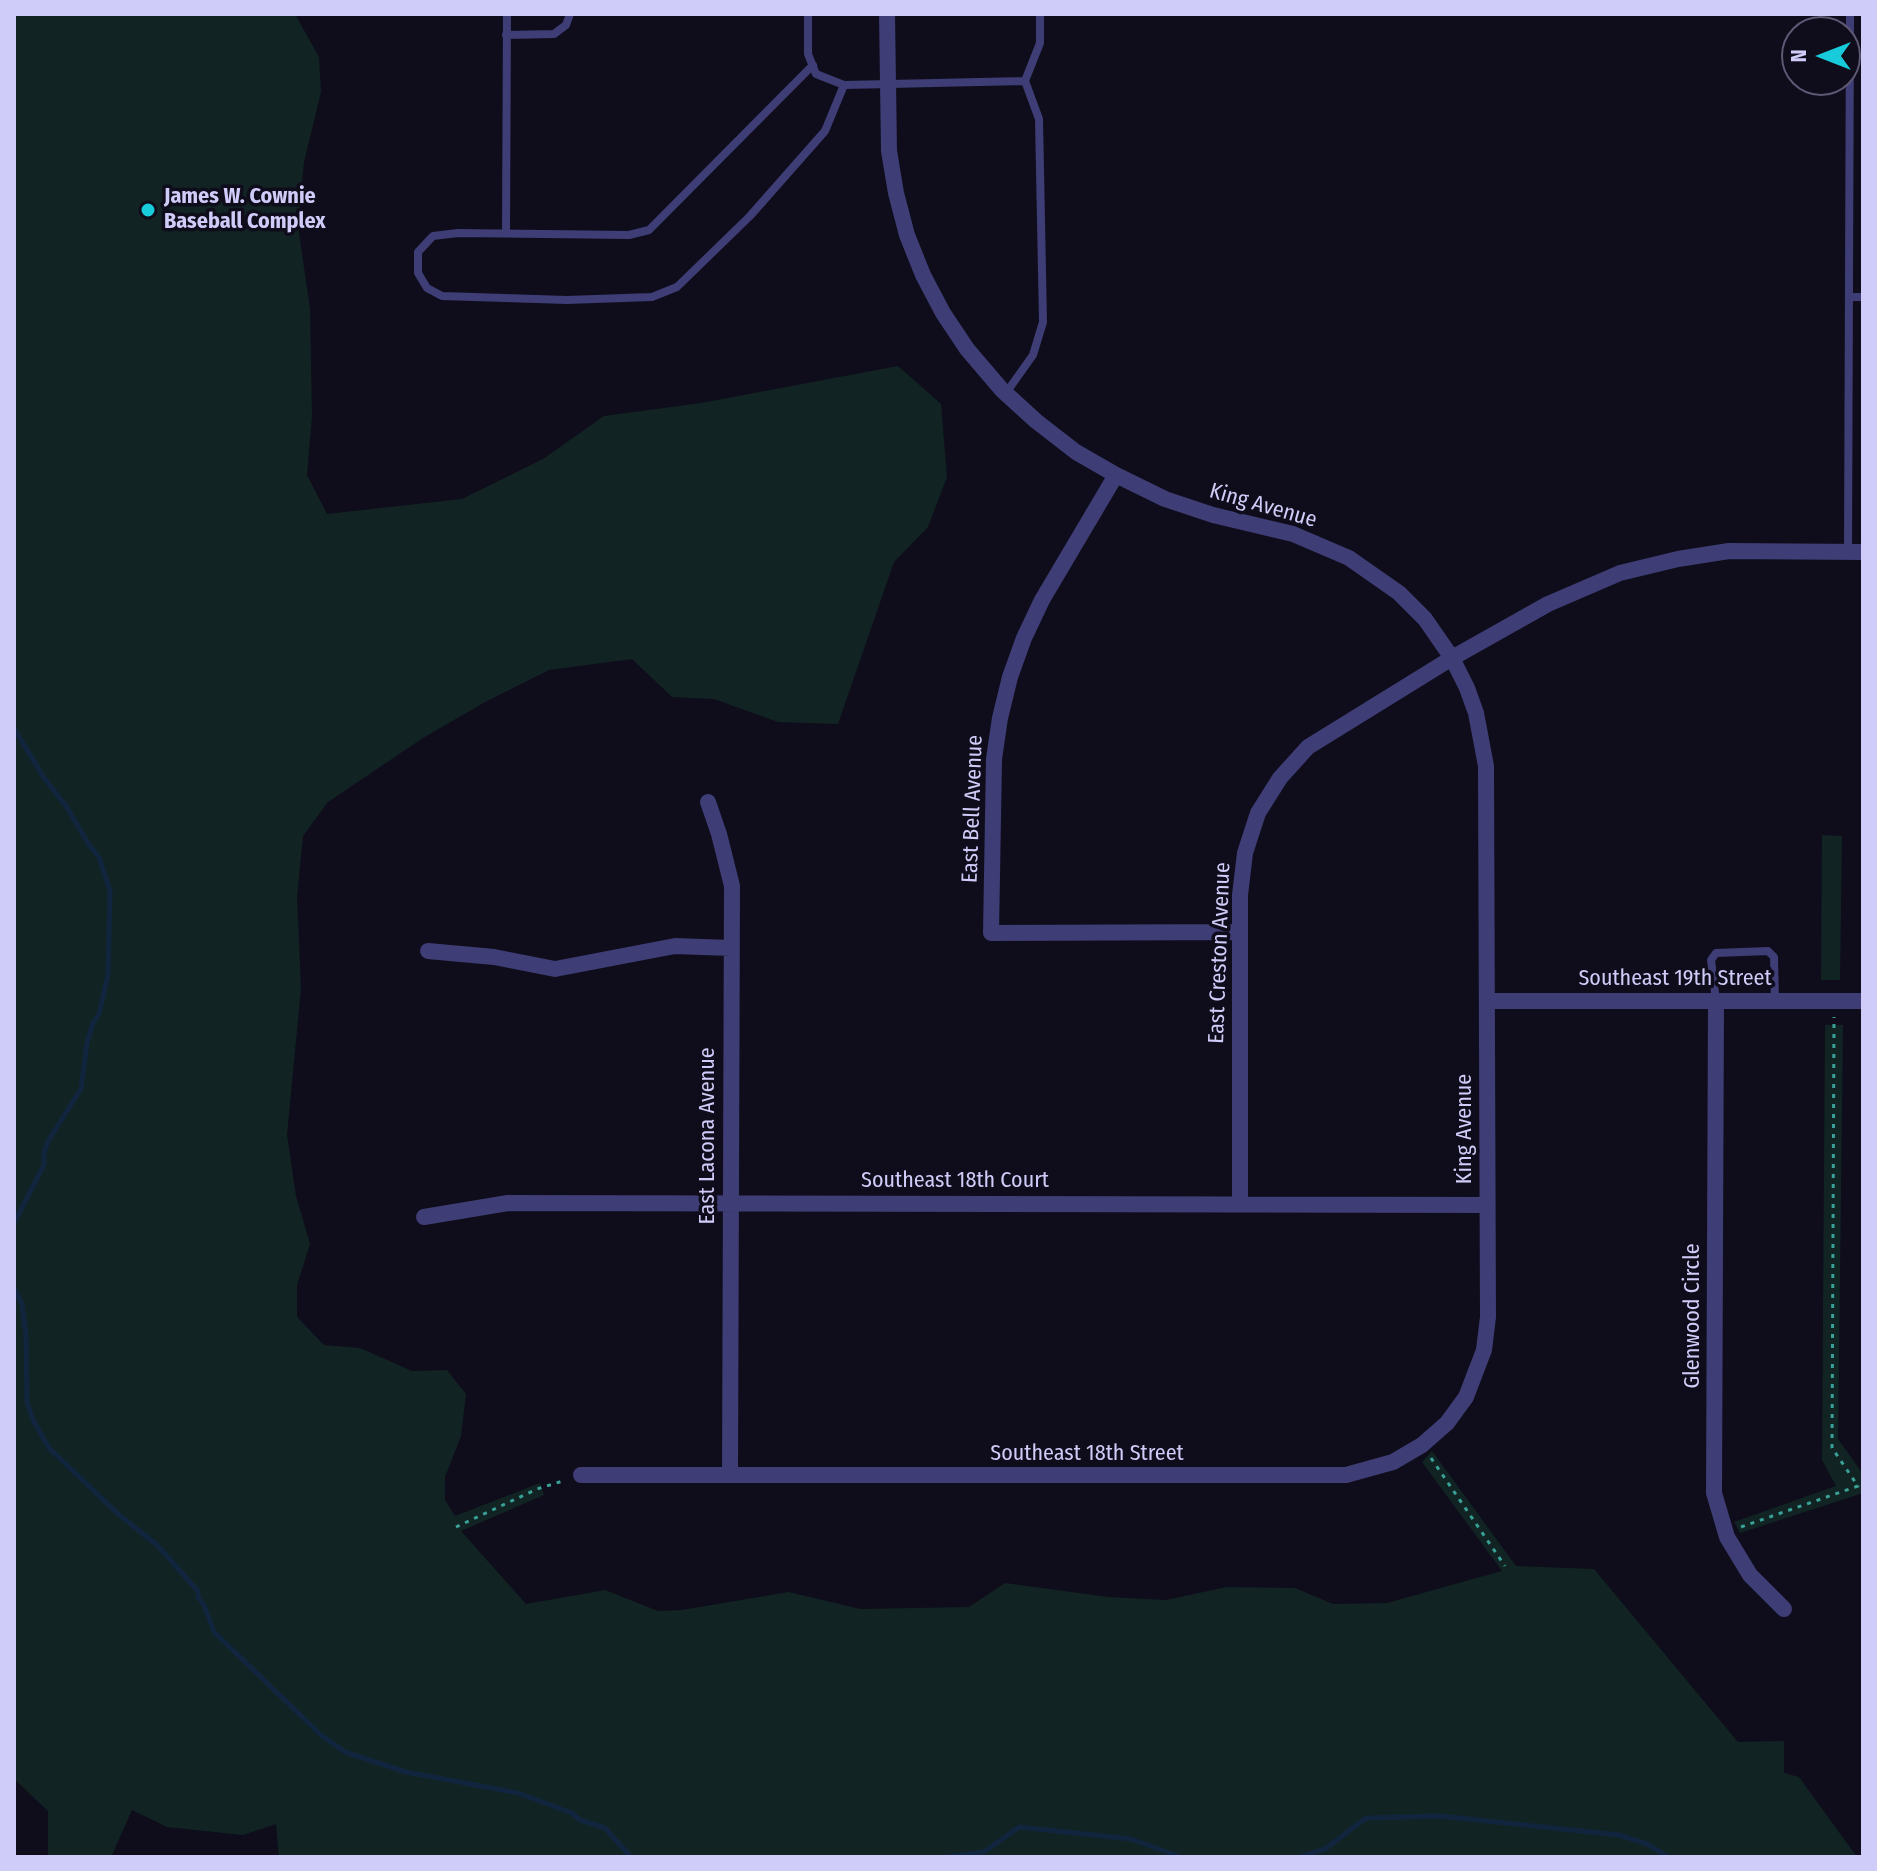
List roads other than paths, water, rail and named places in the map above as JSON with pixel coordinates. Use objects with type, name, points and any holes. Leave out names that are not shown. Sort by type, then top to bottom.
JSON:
[{"type":"street","name":"King Avenue","points":[[887,14],[889,151],[907,235],[943,313],[967,349],[1006,394],[1076,452],[1165,499],[1213,515],[1293,534],[1349,558],[1399,593],[1425,619],[1452,658],[1476,713],[1486,766],[1487,1301]]},
{"type":"street","name":"East Bell Avenue","points":[[1116,475],[1042,600],[1010,677],[994,759],[991,933],[1240,932]]},
{"type":"street","name":"East Creston Avenue","points":[[1240,1204],[1240,895],[1245,853],[1258,813],[1280,778],[1308,747],[1452,658],[1548,604],[1620,573],[1729,551],[1855,552]]},
{"type":"street","name":"East Lacona Avenue","points":[[708,802],[732,886],[730,1474]]},
{"type":"street","points":[[428,951],[494,957],[555,969],[675,946],[731,948]]},
{"type":"street","name":"Southeast 19th Street","points":[[1487,1001],[1863,1001]]},
{"type":"street","name":"Glenwood Circle","points":[[1716,1001],[1714,1493],[1726,1532],[1750,1575],[1784,1609]]},
{"type":"street","name":"Southeast 18th Court","points":[[424,1217],[508,1203],[1487,1205]]},
{"type":"street","name":"Southeast 18th Street","points":[[581,1475],[1329,1476],[1378,1468],[1422,1445],[1447,1423],[1474,1382],[1484,1350],[1487,1301]]},
{"type":"lane","points":[[506,233],[507,14]]},
{"type":"lane","points":[[506,35],[554,34],[566,25],[570,14]]},
{"type":"lane","points":[[808,14],[808,54],[816,74],[844,85],[1025,81]]},
{"type":"lane","points":[[1006,394],[1033,355],[1043,322],[1039,119],[1025,81],[1040,43],[1040,14]]},
{"type":"lane","points":[[1850,14],[1849,297],[1855,552]]},
{"type":"lane","points":[[813,65],[649,230],[629,235],[458,233],[433,236],[418,252],[418,273],[427,288],[442,296],[567,300],[637,298],[652,297],[677,287],[750,216],[825,131],[844,85]]},
{"type":"lane","points":[[1849,297],[1863,297]]},
{"type":"lane","points":[[1716,1001],[1711,960],[1716,953],[1768,951],[1774,957],[1775,1001]]},
{"type":"waterway","points":[[14,728],[44,778],[99,857],[110,891],[108,975],[99,1014],[87,1043],[81,1089],[48,1141],[44,1165],[14,1223]]},
{"type":"waterway","points":[[14,1287],[22,1304],[26,1335],[27,1402],[49,1448],[117,1513],[157,1545],[198,1591],[214,1632],[321,1735],[345,1752],[406,1772],[518,1793],[572,1813],[580,1820],[605,1828],[631,1857]]},
{"type":"waterway","points":[[1299,1857],[1325,1849],[1366,1818],[1440,1816],[1619,1835],[1647,1844],[1668,1857]]},
{"type":"waterway","points":[[946,1857],[984,1852],[1019,1827],[1131,1839],[1181,1857]]},
{"type":"place","name":"James W. Cownie Baseball Complex","points":[[148,210]]}]
